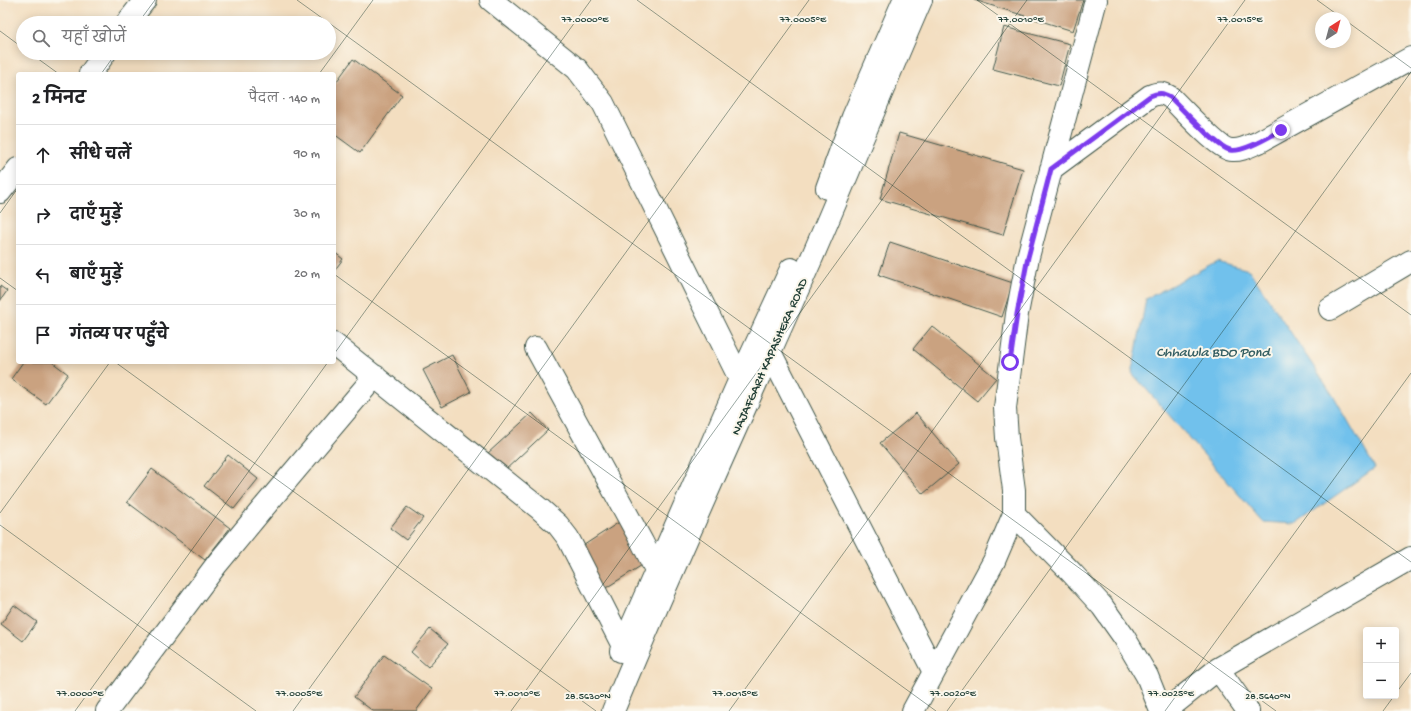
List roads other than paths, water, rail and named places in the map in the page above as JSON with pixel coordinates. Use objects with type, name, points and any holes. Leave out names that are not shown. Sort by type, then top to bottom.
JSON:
[{"type":"street","points":[[132,16],[145,0]]},
{"type":"street","points":[[491,0],[578,69],[603,103],[740,379]]},
{"type":"street","points":[[597,711],[623,646],[740,379],[823,199],[853,117],[904,0]]},
{"type":"street","name":"NAJAFGARH KAPASHERA ROAD","points":[[612,711],[840,194],[899,49],[921,0]]},
{"type":"street","points":[[913,711],[994,561],[1014,514],[1014,490],[1007,438],[1005,408],[1017,314],[1028,257],[1096,0]]},
{"type":"street","points":[[1051,169],[1156,93],[1162,93],[1170,97],[1220,145],[1230,150],[1238,150],[1259,142],[1411,58]]},
{"type":"street","points":[[91,72],[100,60]]},
{"type":"street","points":[[0,192],[16,172]]},
{"type":"street","points":[[1330,309],[1411,261]]},
{"type":"street","points":[[336,346],[558,525],[568,538],[623,646]]},
{"type":"street","points":[[536,348],[656,570]]},
{"type":"street","points":[[770,352],[934,672]]},
{"type":"street","points":[[106,711],[217,564],[375,376]]},
{"type":"street","points":[[1014,514],[1102,606],[1124,637],[1147,676],[1161,711]]},
{"type":"street","points":[[1165,711],[1218,669],[1411,558]]},
{"type":"street","points":[[1218,669],[1248,711]]},
{"type":"water","name":"Chhawla BDO Pond","points":[[1217,261],[1249,270],[1336,400],[1375,468],[1295,524],[1263,522],[1132,373],[1146,299]]}]
